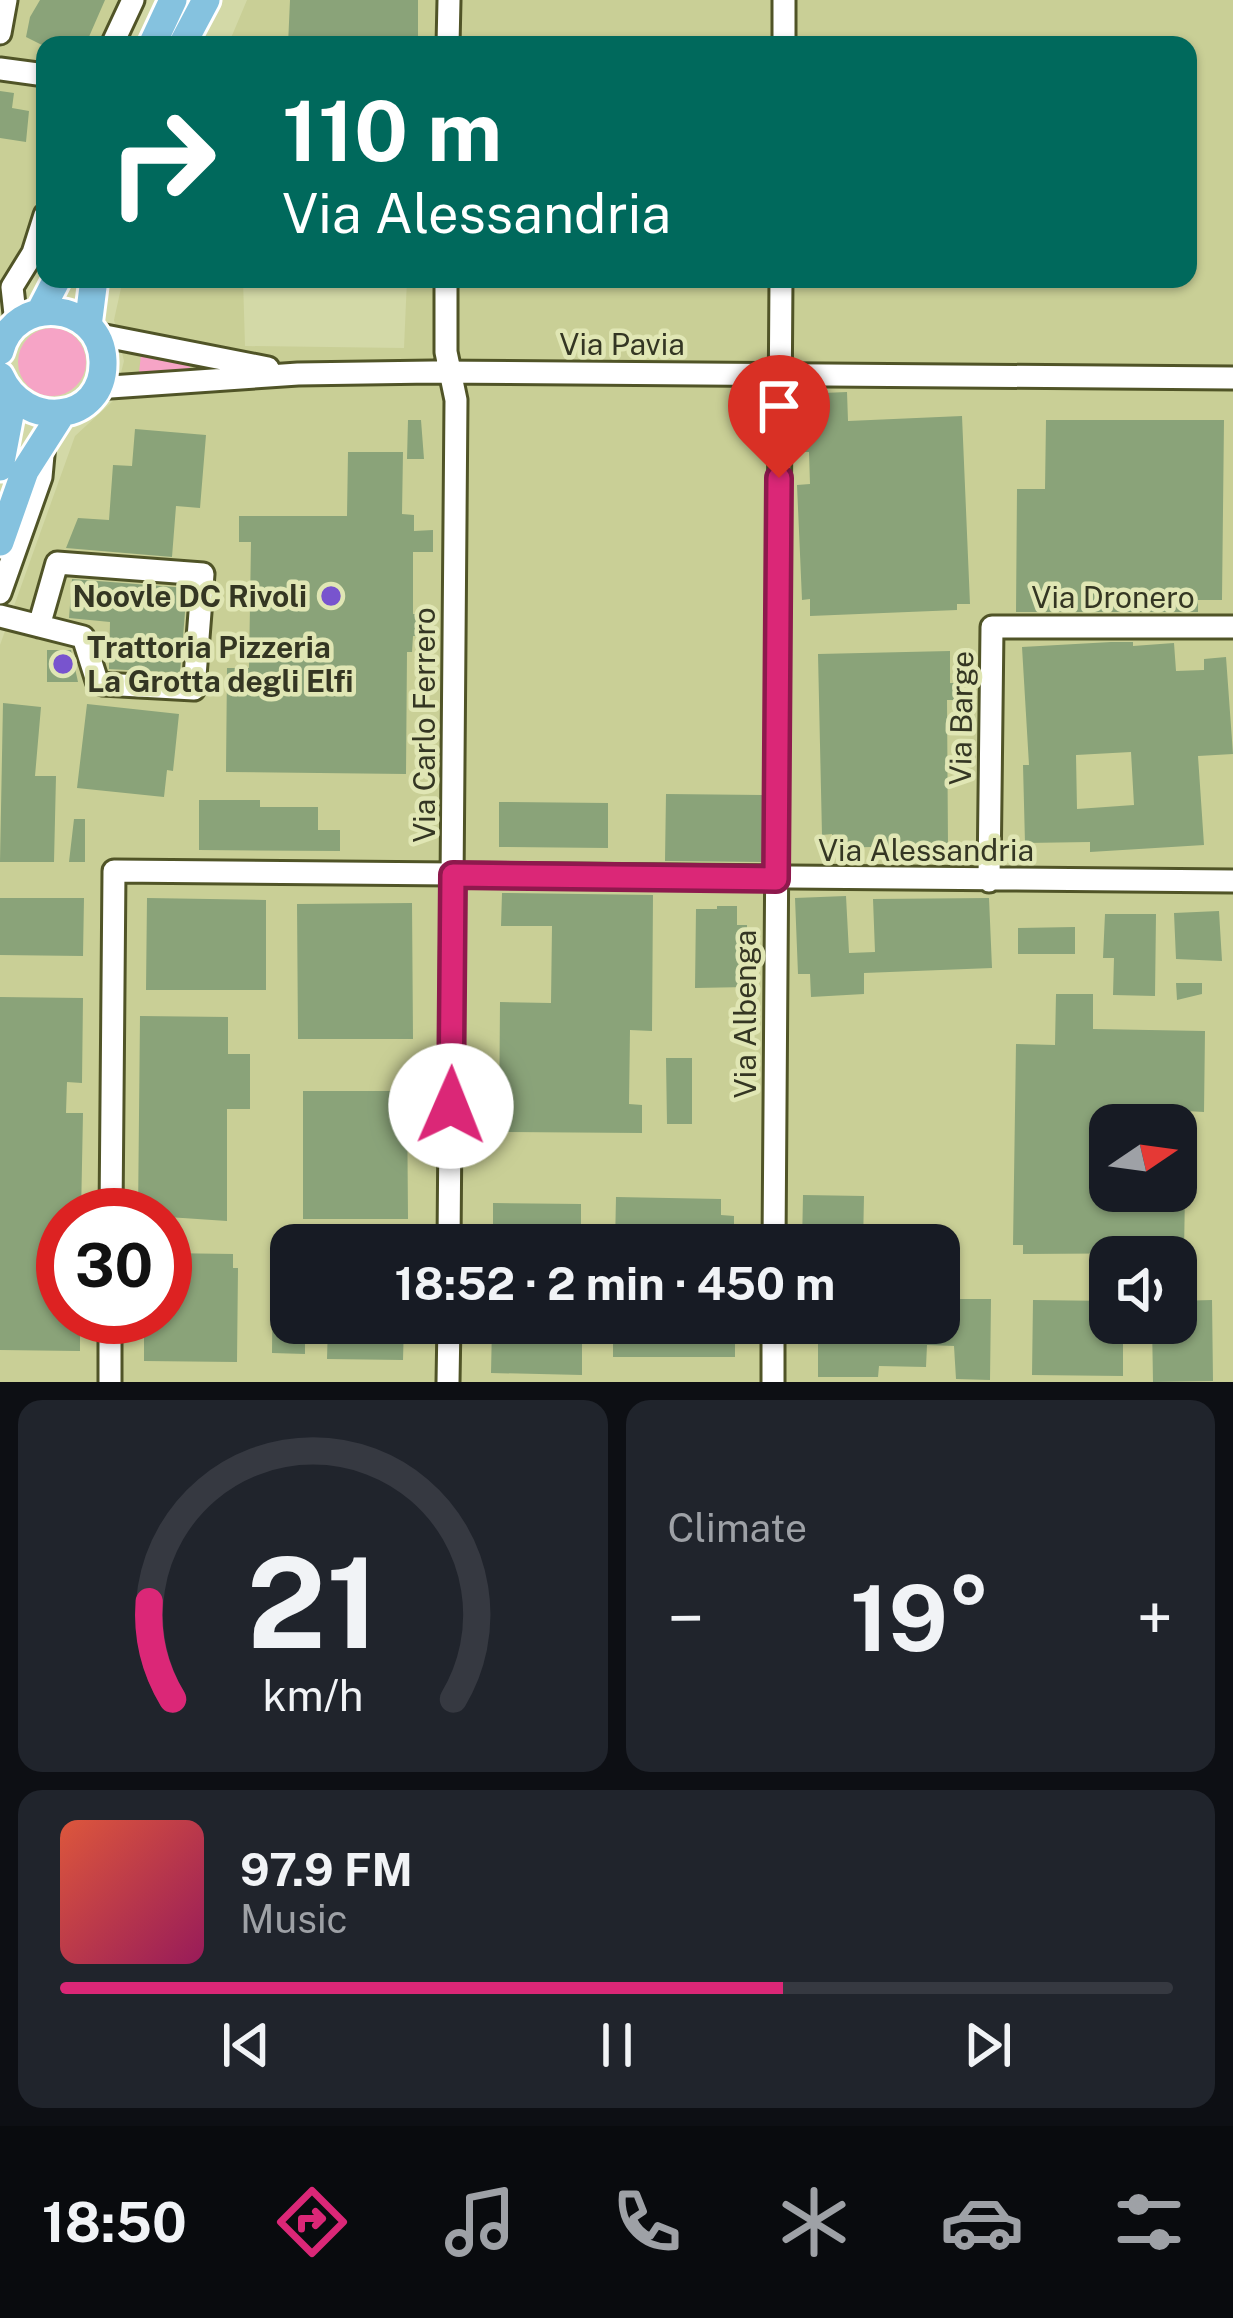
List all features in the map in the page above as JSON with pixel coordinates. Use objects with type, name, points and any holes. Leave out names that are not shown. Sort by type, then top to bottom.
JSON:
[{"type":"main road","points":[[187,36],[206,0]]},
{"type":"main road","points":[[156,36],[171,4]]},
{"type":"main road","points":[[12,334],[50,288]]},
{"type":"main road","points":[[0,467],[5,389],[44,414],[76,408],[96,388],[103,361],[92,330],[94,288]]},
{"type":"main road","points":[[12,334],[74,315],[92,330]]},
{"type":"main road","points":[[0,542],[26,471],[62,413]]},
{"type":"street","points":[[0,33],[6,0]]},
{"type":"street","points":[[116,36],[133,0]]},
{"type":"street","points":[[448,0],[448,36]]},
{"type":"street","points":[[784,0],[784,36]]},
{"type":"street","points":[[142,36],[171,4]]},
{"type":"street","points":[[0,69],[36,74]]},
{"type":"street","points":[[12,334],[12,286],[36,246]]},
{"type":"street","name":"Via Carlo Ferrero","points":[[446,288],[446,352],[456,400],[449,1224]]},
{"type":"street","name":"Via Albenga","points":[[774,1224],[781,288]]},
{"type":"street","name":"Via Pavia","points":[[92,330],[298,374]]},
{"type":"street","name":"Via Pavia","points":[[96,388],[298,374],[450,372],[1233,378]]},
{"type":"street","points":[[0,592],[40,477],[44,438]]},
{"type":"street","points":[[0,616],[83,638],[102,684],[194,688],[203,574],[57,563],[39,626]]},
{"type":"street","name":"Via Dronero","points":[[992,627],[1233,626]]},
{"type":"street","name":"Via Barge","points":[[988,881],[992,627]]},
{"type":"street","name":"Via Alessandria","points":[[111,1188],[114,871],[1233,881]]},
{"type":"street","points":[[110,1344],[110,1382]]},
{"type":"street","points":[[448,1344],[448,1382]]},
{"type":"street","points":[[773,1344],[773,1382]]},
{"type":"shaded area","points":[[0,0],[118,0],[103,36],[36,36],[36,206],[0,302]]},
{"type":"shaded area","points":[[247,0],[1233,0],[1233,1382],[0,1382],[0,645],[75,436],[114,400],[124,361],[114,320],[121,288],[243,288],[245,346],[404,348],[407,288],[1197,288],[1197,36],[232,36]]},
{"type":"shaded area","points":[[52,328],[76,338],[86,362],[76,386],[52,396],[28,386],[18,362],[28,338]]},
{"type":"shaded area","points":[[141,355],[189,364],[191,371],[139,372]]},
{"type":"building","points":[[40,0],[105,0],[89,36],[36,36],[36,42],[26,37]]},
{"type":"building","points":[[290,0],[418,0],[418,36],[288,36]]},
{"type":"building","points":[[0,91],[14,93],[12,108],[29,111],[26,142],[0,138]]},
{"type":"building","points":[[847,392],[848,421],[962,416],[970,604],[957,604],[957,610],[810,616],[810,599],[802,600],[797,485],[810,484],[809,452],[802,452],[799,394]]},
{"type":"building","points":[[408,420],[421,420],[424,459],[407,459]]},
{"type":"building","points":[[1046,420],[1224,420],[1222,600],[1198,600],[1198,612],[1016,612],[1017,489],[1045,489]]},
{"type":"building","points":[[135,429],[206,435],[200,508],[176,506],[172,557],[66,548],[78,518],[109,520],[113,465],[132,466]]},
{"type":"building","points":[[348,452],[403,452],[402,514],[414,515],[414,531],[433,530],[433,552],[413,552],[413,614],[433,614],[433,636],[413,636],[412,652],[407,652],[406,774],[226,772],[227,668],[249,668],[251,542],[239,542],[239,516],[347,516]]},
{"type":"building","points":[[72,579],[187,588],[180,673],[109,669],[110,622],[69,618]]},
{"type":"building","points":[[1174,643],[1176,671],[1204,670],[1204,659],[1226,657],[1233,754],[1198,756],[1204,845],[1090,852],[1090,842],[1025,843],[1023,765],[1029,765],[1022,647]],"holes":[[[1131,752],[1134,805],[1077,809],[1076,755]]]},
{"type":"building","points":[[47,650],[71,650],[78,682],[47,682]]},
{"type":"building","points":[[950,651],[950,683],[958,683],[959,700],[947,700],[948,845],[832,848],[832,834],[822,835],[818,654]]},
{"type":"building","points":[[3,703],[41,707],[35,776],[56,776],[54,862],[0,862]]},
{"type":"building","points":[[87,704],[179,714],[173,771],[167,770],[164,797],[77,788]]},
{"type":"building","points":[[666,794],[762,795],[762,862],[665,861]]},
{"type":"building","points":[[199,800],[318,807],[318,830],[340,830],[340,851],[199,850]]},
{"type":"building","points":[[499,802],[608,803],[608,848],[499,847]]},
{"type":"building","points":[[74,819],[85,819],[85,862],[69,862]]},
{"type":"building","points":[[502,893],[653,895],[652,1031],[630,1030],[629,1104],[642,1105],[642,1133],[499,1132],[500,1002],[551,1003],[552,926],[501,926]]},
{"type":"building","points":[[846,896],[849,953],[875,952],[873,899],[989,898],[992,968],[864,973],[864,994],[811,997],[810,974],[798,974],[795,898]]},
{"type":"building","points":[[0,898],[84,898],[83,956],[0,955]]},
{"type":"building","points":[[147,898],[266,900],[266,990],[146,990]]},
{"type":"building","points":[[412,903],[413,1039],[298,1039],[297,904]]},
{"type":"building","points":[[737,906],[737,925],[747,925],[747,987],[695,988],[696,909]]},
{"type":"building","points":[[1219,911],[1222,961],[1176,959],[1174,913]]},
{"type":"building","points":[[1105,914],[1156,914],[1155,996],[1113,995],[1114,958],[1103,958]]},
{"type":"building","points":[[1075,927],[1075,954],[1018,954],[1018,928]]},
{"type":"building","points":[[1176,983],[1202,983],[1202,994],[1177,1000]]},
{"type":"building","points":[[1056,994],[1093,994],[1093,1029],[1205,1031],[1204,1112],[1197,1112],[1197,1104],[1089,1104],[1089,1212],[1185,1212],[1184,1236],[1089,1236],[1089,1254],[1023,1254],[1023,1245],[1013,1245],[1016,1044],[1055,1045]]},
{"type":"building","points":[[0,997],[83,998],[82,1083],[67,1082],[66,1113],[83,1113],[82,1188],[36,1188],[36,1344],[80,1344],[80,1351],[0,1350]]},
{"type":"building","points":[[140,1016],[228,1017],[228,1054],[250,1054],[250,1109],[227,1109],[227,1221],[192,1219],[192,1188],[138,1188]]},
{"type":"building","points":[[666,1058],[692,1058],[692,1124],[667,1124]]},
{"type":"building","points":[[303,1091],[407,1091],[408,1219],[303,1219]]},
{"type":"building","points":[[803,1195],[864,1196],[863,1224],[802,1224]]},
{"type":"building","points":[[616,1197],[721,1199],[721,1215],[734,1216],[734,1224],[615,1224]]},
{"type":"building","points":[[493,1203],[581,1204],[581,1224],[493,1224]]},
{"type":"building","points":[[192,1253],[233,1254],[233,1268],[238,1268],[237,1362],[144,1361],[144,1344],[192,1344]]},
{"type":"building","points":[[960,1299],[991,1299],[990,1380],[956,1379],[954,1346],[927,1345],[926,1367],[879,1366],[878,1377],[818,1377],[818,1344],[960,1344]]},
{"type":"building","points":[[1033,1300],[1089,1301],[1089,1344],[1123,1344],[1123,1376],[1032,1375]]},
{"type":"building","points":[[1197,1300],[1212,1300],[1213,1381],[1153,1382],[1152,1344],[1197,1344]]},
{"type":"building","points":[[272,1344],[305,1344],[305,1354],[272,1353]]},
{"type":"building","points":[[327,1344],[403,1344],[403,1360],[327,1359]]},
{"type":"building","points":[[492,1344],[582,1344],[582,1375],[491,1373]]},
{"type":"building","points":[[613,1344],[735,1344],[735,1357],[613,1357]]},
{"type":"place","name":"Noovle DC Rivoli","points":[[331,596]]},
{"type":"place","name":"Trattoria Pizzeria La Grotta degli Elfi","points":[[63,664]]},
{"type":"route","points":[[451,1106],[453,875],[776,879],[779,478]]}]
